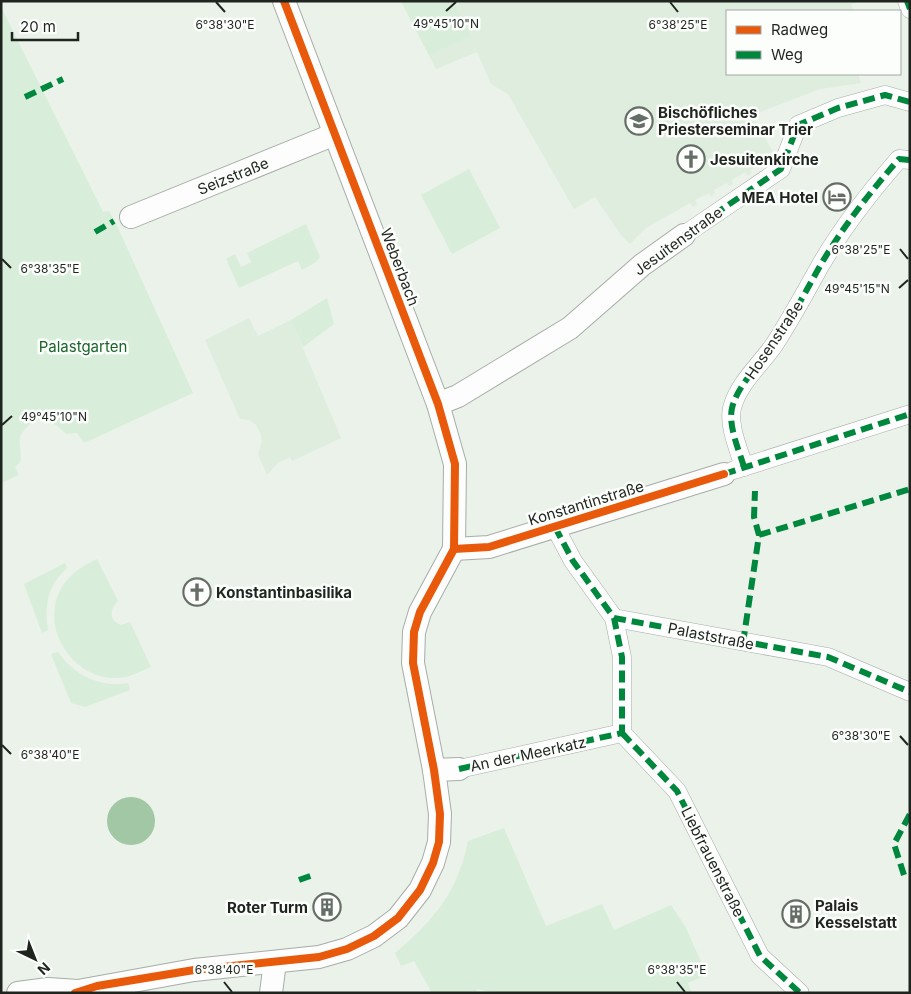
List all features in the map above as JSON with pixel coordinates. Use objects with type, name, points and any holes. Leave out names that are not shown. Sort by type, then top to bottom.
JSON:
[{"type":"street","name":"Weberbach","points":[[284,1],[438,404],[455,464],[454,549]]},
{"type":"street","points":[[907,1],[910,9]]},
{"type":"street","name":"Jesuitenstraße","points":[[438,404],[458,396],[570,328],[642,265],[684,234],[781,169],[798,125],[838,108],[885,95],[910,102]]},
{"type":"street","name":"Seizstraße","points":[[131,217],[335,134]]},
{"type":"street","name":"Hosenstraße","points":[[734,470],[735,439],[731,410],[736,396],[773,346],[800,304],[821,265],[874,188],[899,159],[910,160]]},
{"type":"street","name":"Konstantinstraße","points":[[454,549],[489,547],[910,414]]},
{"type":"street","points":[[555,527],[573,562],[614,618],[622,657],[622,733]]},
{"type":"street","points":[[18,993],[48,989],[77,992],[194,970],[319,957],[374,936],[398,918],[420,890],[433,863],[439,842],[440,814],[434,770],[414,670],[414,632],[420,612],[454,549]]},
{"type":"street","name":"Palaststraße","points":[[614,618],[828,657],[910,692]]},
{"type":"street","name":"An der Meerkatz","points":[[434,770],[459,769],[622,733]]},
{"type":"street","name":"Liebfrauenstraße","points":[[622,733],[677,791],[760,956],[800,993]]},
{"type":"street","points":[[271,993],[275,962]]},
{"type":"shaded area","name":"Bischöfliches Priesterseminar Trier","points":[[401,1],[864,1],[851,4],[854,10],[726,10],[726,75],[858,75],[861,83],[820,89],[752,115],[774,154],[777,154],[776,158],[768,160],[770,163],[766,166],[764,162],[750,170],[752,173],[748,176],[745,172],[732,180],[733,184],[729,186],[727,183],[714,190],[715,194],[711,196],[709,193],[695,200],[697,204],[693,207],[690,203],[646,228],[630,244],[621,235],[595,197],[574,209],[508,94],[491,84],[477,52],[436,69]]},
{"type":"shaded area","points":[[249,318],[258,336],[291,320],[341,438],[292,461],[290,457],[278,463],[267,475],[258,454],[262,441],[261,434],[256,425],[249,420],[240,419],[205,340]]},
{"type":"shaded area","points":[[126,797],[136,797],[145,801],[151,807],[154,812],[154,830],[145,841],[136,845],[126,845],[117,841],[111,835],[107,826],[107,816],[111,807],[117,801]]},
{"type":"green space","points":[[401,1],[453,1],[471,35],[429,55]]},
{"type":"green space","name":"Palastgarten","points":[[1,7],[103,212],[109,211],[118,228],[193,393],[84,443],[77,433],[66,434],[53,423],[44,420],[34,421],[21,434],[21,457],[15,467],[19,475],[1,483]]},
{"type":"green space","points":[[469,169],[500,228],[452,254],[421,195]]},
{"type":"green space","points":[[306,224],[320,257],[316,262],[302,270],[298,261],[239,288],[226,259],[235,254],[241,267],[251,262],[247,253]]},
{"type":"green space","points":[[327,298],[334,324],[303,347],[291,320]]},
{"type":"green space","points":[[97,559],[118,601],[113,608],[112,618],[121,625],[130,622],[151,667],[135,674],[119,678],[102,676],[87,670],[74,660],[63,647],[57,632],[54,616],[56,600],[64,584],[75,572]]},
{"type":"green space","points":[[65,563],[67,568],[55,581],[49,596],[47,604],[48,630],[42,633],[24,584]]},
{"type":"green space","points":[[58,652],[72,667],[88,678],[108,684],[128,683],[130,690],[85,707],[71,703],[51,654]]},
{"type":"green space","points":[[504,828],[546,926],[602,904],[614,930],[671,905],[685,926],[707,975],[688,983],[692,993],[493,993],[477,989],[476,993],[432,993],[414,961],[401,966],[395,953],[421,929],[442,904],[458,876],[468,841]]},
{"type":"marked path","points":[[907,1],[910,9]]},
{"type":"marked path","points":[[25,97],[63,79]]},
{"type":"marked path","points":[[684,235],[781,169],[798,125],[838,108],[885,95],[910,102]]},
{"type":"marked path","points":[[744,467],[731,422],[732,408],[739,391],[774,345],[820,266],[857,211],[899,159],[910,160]]},
{"type":"marked path","points":[[95,232],[114,221]]},
{"type":"marked path","points":[[724,474],[910,414]]},
{"type":"marked path","points":[[759,535],[910,489]]},
{"type":"marked path","points":[[743,643],[759,535],[754,517],[755,491]]},
{"type":"marked path","points":[[555,527],[573,561],[614,618],[622,657],[622,733]]},
{"type":"marked path","points":[[614,618],[828,657],[910,692]]},
{"type":"marked path","points":[[622,733],[677,791],[760,956],[800,993]]},
{"type":"marked path","points":[[459,769],[622,733]]},
{"type":"marked path","points":[[904,875],[894,844],[910,814]]},
{"type":"marked path","points":[[299,880],[313,875]]},
{"type":"cycle path","points":[[75,993],[97,986],[194,970],[319,957],[347,949],[374,936],[398,918],[420,890],[433,863],[439,842],[440,814],[434,770],[413,663],[414,632],[420,612],[454,549],[455,464],[438,404],[284,1]]},
{"type":"cycle path","points":[[454,549],[489,547],[724,474]]},
{"type":"place","name":"Bischöfliches Priesterseminar Trier","points":[[639,121]]},
{"type":"place","name":"Jesuitenkirche","points":[[691,159]]},
{"type":"place","name":"MEA Hotel","points":[[837,197]]},
{"type":"place","name":"Konstantinbasilika","points":[[197,592]]},
{"type":"place","name":"Roter Turm","points":[[327,907]]},
{"type":"place","name":"Palais Kesselstatt","points":[[796,914]]}]
